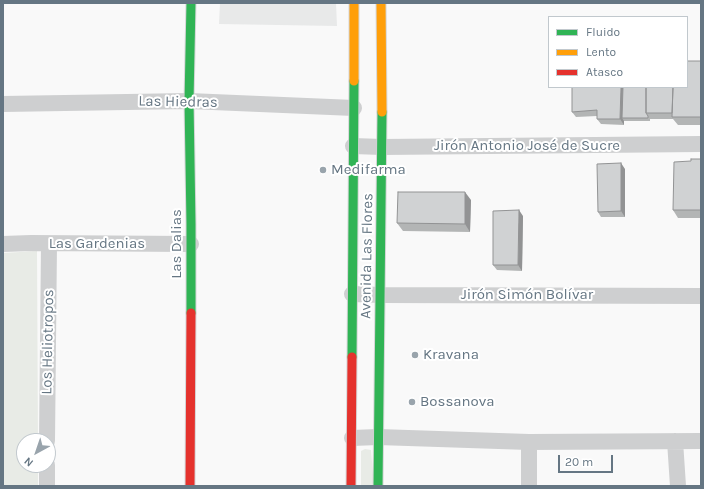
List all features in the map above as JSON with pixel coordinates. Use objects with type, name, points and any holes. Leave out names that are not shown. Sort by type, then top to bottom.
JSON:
[{"type":"street","name":"Las Dalias","points":[[190,3],[190,486]]},
{"type":"street","name":"Avenida Las Flores","points":[[351,486],[354,3]]},
{"type":"street","name":"Avenida Las Flores","points":[[378,486],[382,147],[381,3]]},
{"type":"street","name":"Las Hiedras","points":[[3,104],[189,102],[354,108]]},
{"type":"street","name":"Jirón Antonio José de Sucre","points":[[353,146],[701,144]]},
{"type":"street","name":"Las Gardenias","points":[[3,244],[191,244]]},
{"type":"street","name":"Los Heliotropos","points":[[47,433],[49,244]]},
{"type":"street","name":"Jirón Simón Bolívar","points":[[352,294],[701,296]]},
{"type":"street","points":[[352,438],[378,437],[529,442],[701,441]]},
{"type":"street","points":[[675,441],[678,486]]},
{"type":"street","points":[[529,442],[529,486]]},
{"type":"street","points":[[47,473],[47,486]]},
{"type":"shaded area","points":[[220,3],[336,3],[337,26],[219,24]]},
{"type":"shaded area","points":[[37,251],[38,433],[16,433],[16,473],[38,473],[38,486],[3,486],[3,253]]},
{"type":"shaded area","points":[[365,449],[371,450],[374,486],[361,486],[361,451]]},
{"type":"building","points":[[688,61],[701,61],[701,117],[672,117],[673,88],[688,88]]},
{"type":"building","points":[[572,88],[621,88],[620,119],[597,119],[597,110],[572,112]]},
{"type":"building","points":[[623,88],[646,88],[646,113],[648,118],[622,118]]},
{"type":"building","points":[[646,88],[673,88],[672,113],[646,113]]},
{"type":"building","points":[[691,159],[701,159],[701,210],[673,210],[674,162],[691,161]]},
{"type":"building","points":[[621,163],[621,211],[598,212],[597,164]]},
{"type":"building","points":[[398,192],[465,192],[465,224],[397,223]]},
{"type":"building","points":[[519,210],[518,265],[493,265],[493,211]]},
{"type":"traffic: fast","points":[[191,3],[189,101],[191,313]]},
{"type":"traffic: fast","points":[[352,357],[354,81]]},
{"type":"traffic: fast","points":[[378,486],[382,112]]},
{"type":"traffic: slow","points":[[354,3],[354,81]]},
{"type":"traffic: slow","points":[[381,3],[382,112]]},
{"type":"traffic: jam","points":[[190,486],[191,313]]},
{"type":"traffic: jam","points":[[351,486],[352,357]]},
{"type":"place","name":"Medifarma","points":[[323,170]]},
{"type":"place","name":"Kravana","points":[[415,355]]},
{"type":"place","name":"Bossanova","points":[[412,402]]}]
